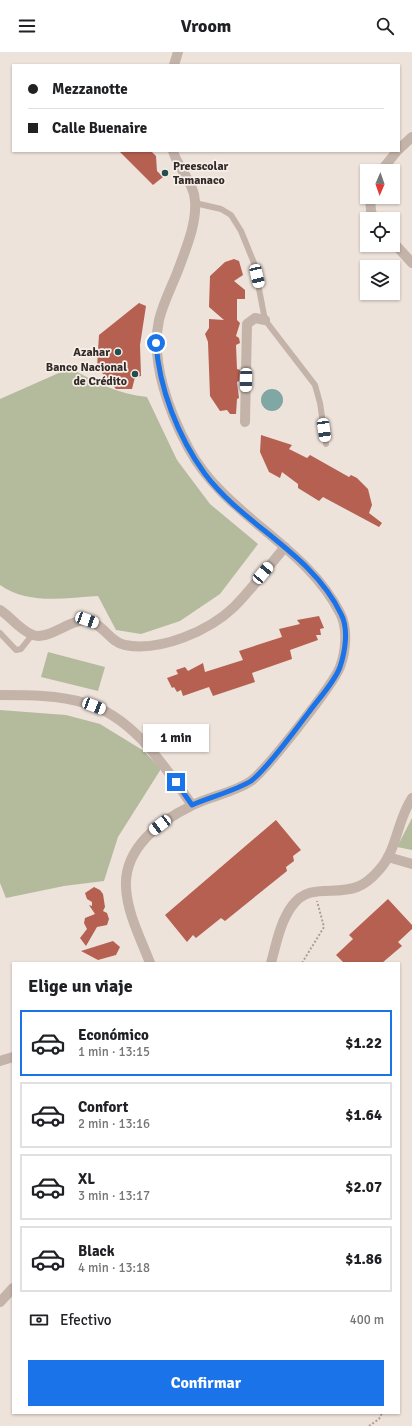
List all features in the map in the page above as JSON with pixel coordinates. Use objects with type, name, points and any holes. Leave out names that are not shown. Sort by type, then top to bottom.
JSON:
[{"type":"street","points":[[174,64],[178,52]]},
{"type":"street","points":[[400,148],[412,137]]},
{"type":"street","points":[[150,962],[128,901],[126,885],[129,867],[139,846],[150,833],[170,817],[192,805],[250,781],[267,763],[308,713],[339,669],[344,649],[345,632],[342,615],[320,582],[285,547],[228,499],[205,475],[189,450],[177,424],[158,366],[156,343],[159,320],[186,246],[195,204],[194,190],[174,152]]},
{"type":"street","points":[[387,164],[396,152]]},
{"type":"street","points":[[400,250],[412,263]]},
{"type":"street","points":[[245,422],[247,324],[255,318],[265,320]]},
{"type":"street","points":[[0,610],[32,635],[44,635],[73,623],[87,620],[100,625],[110,637],[125,645],[151,646],[179,640],[206,627],[233,608],[285,547]]},
{"type":"street","points":[[0,695],[54,697],[85,703],[104,710],[121,722],[151,748],[192,805]]},
{"type":"street","points":[[270,962],[282,926],[292,906],[302,896],[315,890],[332,891],[357,887],[379,870],[388,857],[412,798]]},
{"type":"street","points":[[388,857],[412,864]]},
{"type":"street","points":[[0,1061],[12,1058]]},
{"type":"street","points":[[0,1302],[12,1289]]},
{"type":"lane","points":[[195,204],[221,209],[232,215],[248,244],[254,264],[265,320],[315,386],[320,403],[326,444]]},
{"type":"lane","points":[[0,633],[16,650],[21,649],[32,635]]},
{"type":"path","points":[[303,962],[324,927],[315,890]]},
{"type":"path","points":[[368,1426],[379,1419],[382,1414]]},
{"type":"green space","points":[[70,368],[98,383],[116,390],[147,397],[177,460],[210,504],[258,544],[220,594],[180,621],[141,634],[116,630],[98,596],[60,599],[35,598],[11,591],[0,585],[0,399]]},
{"type":"green space","points":[[48,652],[105,667],[98,691],[41,677]]},
{"type":"green space","points":[[0,710],[66,715],[100,724],[144,751],[161,769],[118,837],[104,881],[64,886],[6,898],[0,883]]},
{"type":"green space","points":[[412,818],[412,850],[397,847]]},
{"type":"water","points":[[272,389],[280,392],[283,400],[280,408],[272,411],[264,408],[261,400],[264,392]]},
{"type":"building","points":[[120,152],[152,152],[156,156],[157,171],[163,177],[153,185]]},
{"type":"building","points":[[234,259],[239,261],[243,275],[234,281],[245,290],[245,299],[237,299],[237,320],[240,323],[236,336],[239,338],[240,343],[236,345],[237,369],[240,370],[239,381],[237,382],[239,398],[237,399],[236,414],[230,414],[227,410],[220,411],[210,396],[208,342],[205,334],[209,328],[209,319],[224,320],[209,307],[210,276],[225,262]]},
{"type":"building","points":[[139,303],[146,306],[140,345],[141,376],[135,377],[132,389],[116,389],[97,367],[99,335]]},
{"type":"building","points":[[261,435],[292,445],[289,449],[307,458],[310,455],[349,477],[351,475],[357,478],[368,489],[372,505],[369,513],[382,523],[379,527],[323,497],[319,501],[298,488],[298,484],[282,472],[280,478],[269,472],[260,452]]},
{"type":"building","points":[[319,616],[324,628],[320,629],[321,635],[316,635],[318,640],[290,650],[292,659],[252,673],[255,682],[213,696],[209,687],[183,696],[181,690],[177,692],[174,687],[172,688],[167,678],[178,674],[176,670],[185,667],[188,671],[203,663],[205,672],[243,660],[239,651],[282,637],[279,629],[300,624],[297,620]]},
{"type":"building","points":[[276,820],[301,850],[293,856],[294,861],[286,867],[287,871],[225,921],[221,918],[196,938],[193,935],[187,942],[165,915]]},
{"type":"building","points":[[94,887],[100,890],[103,894],[105,907],[103,911],[107,913],[109,919],[107,925],[97,927],[86,946],[80,938],[87,929],[84,923],[85,918],[95,914],[89,905],[92,906],[92,902],[87,899],[85,893]]},
{"type":"building","points":[[388,899],[412,925],[412,929],[398,942],[402,946],[383,962],[343,962],[336,955],[353,939],[349,935]]},
{"type":"building","points":[[113,941],[120,947],[116,955],[98,960],[81,951]]},
{"type":"place","name":"Preescolar Tamanaco","points":[[165,173]]},
{"type":"place","name":"Azahar","points":[[118,352]]},
{"type":"place","name":"Banco Nacional de Crédito","points":[[135,374]]},
{"type":"route","points":[[156,343],[158,366],[177,424],[189,450],[205,475],[228,499],[285,547],[320,582],[342,615],[345,632],[344,649],[339,669],[308,713],[267,763],[250,781],[192,805],[176,782]]}]
